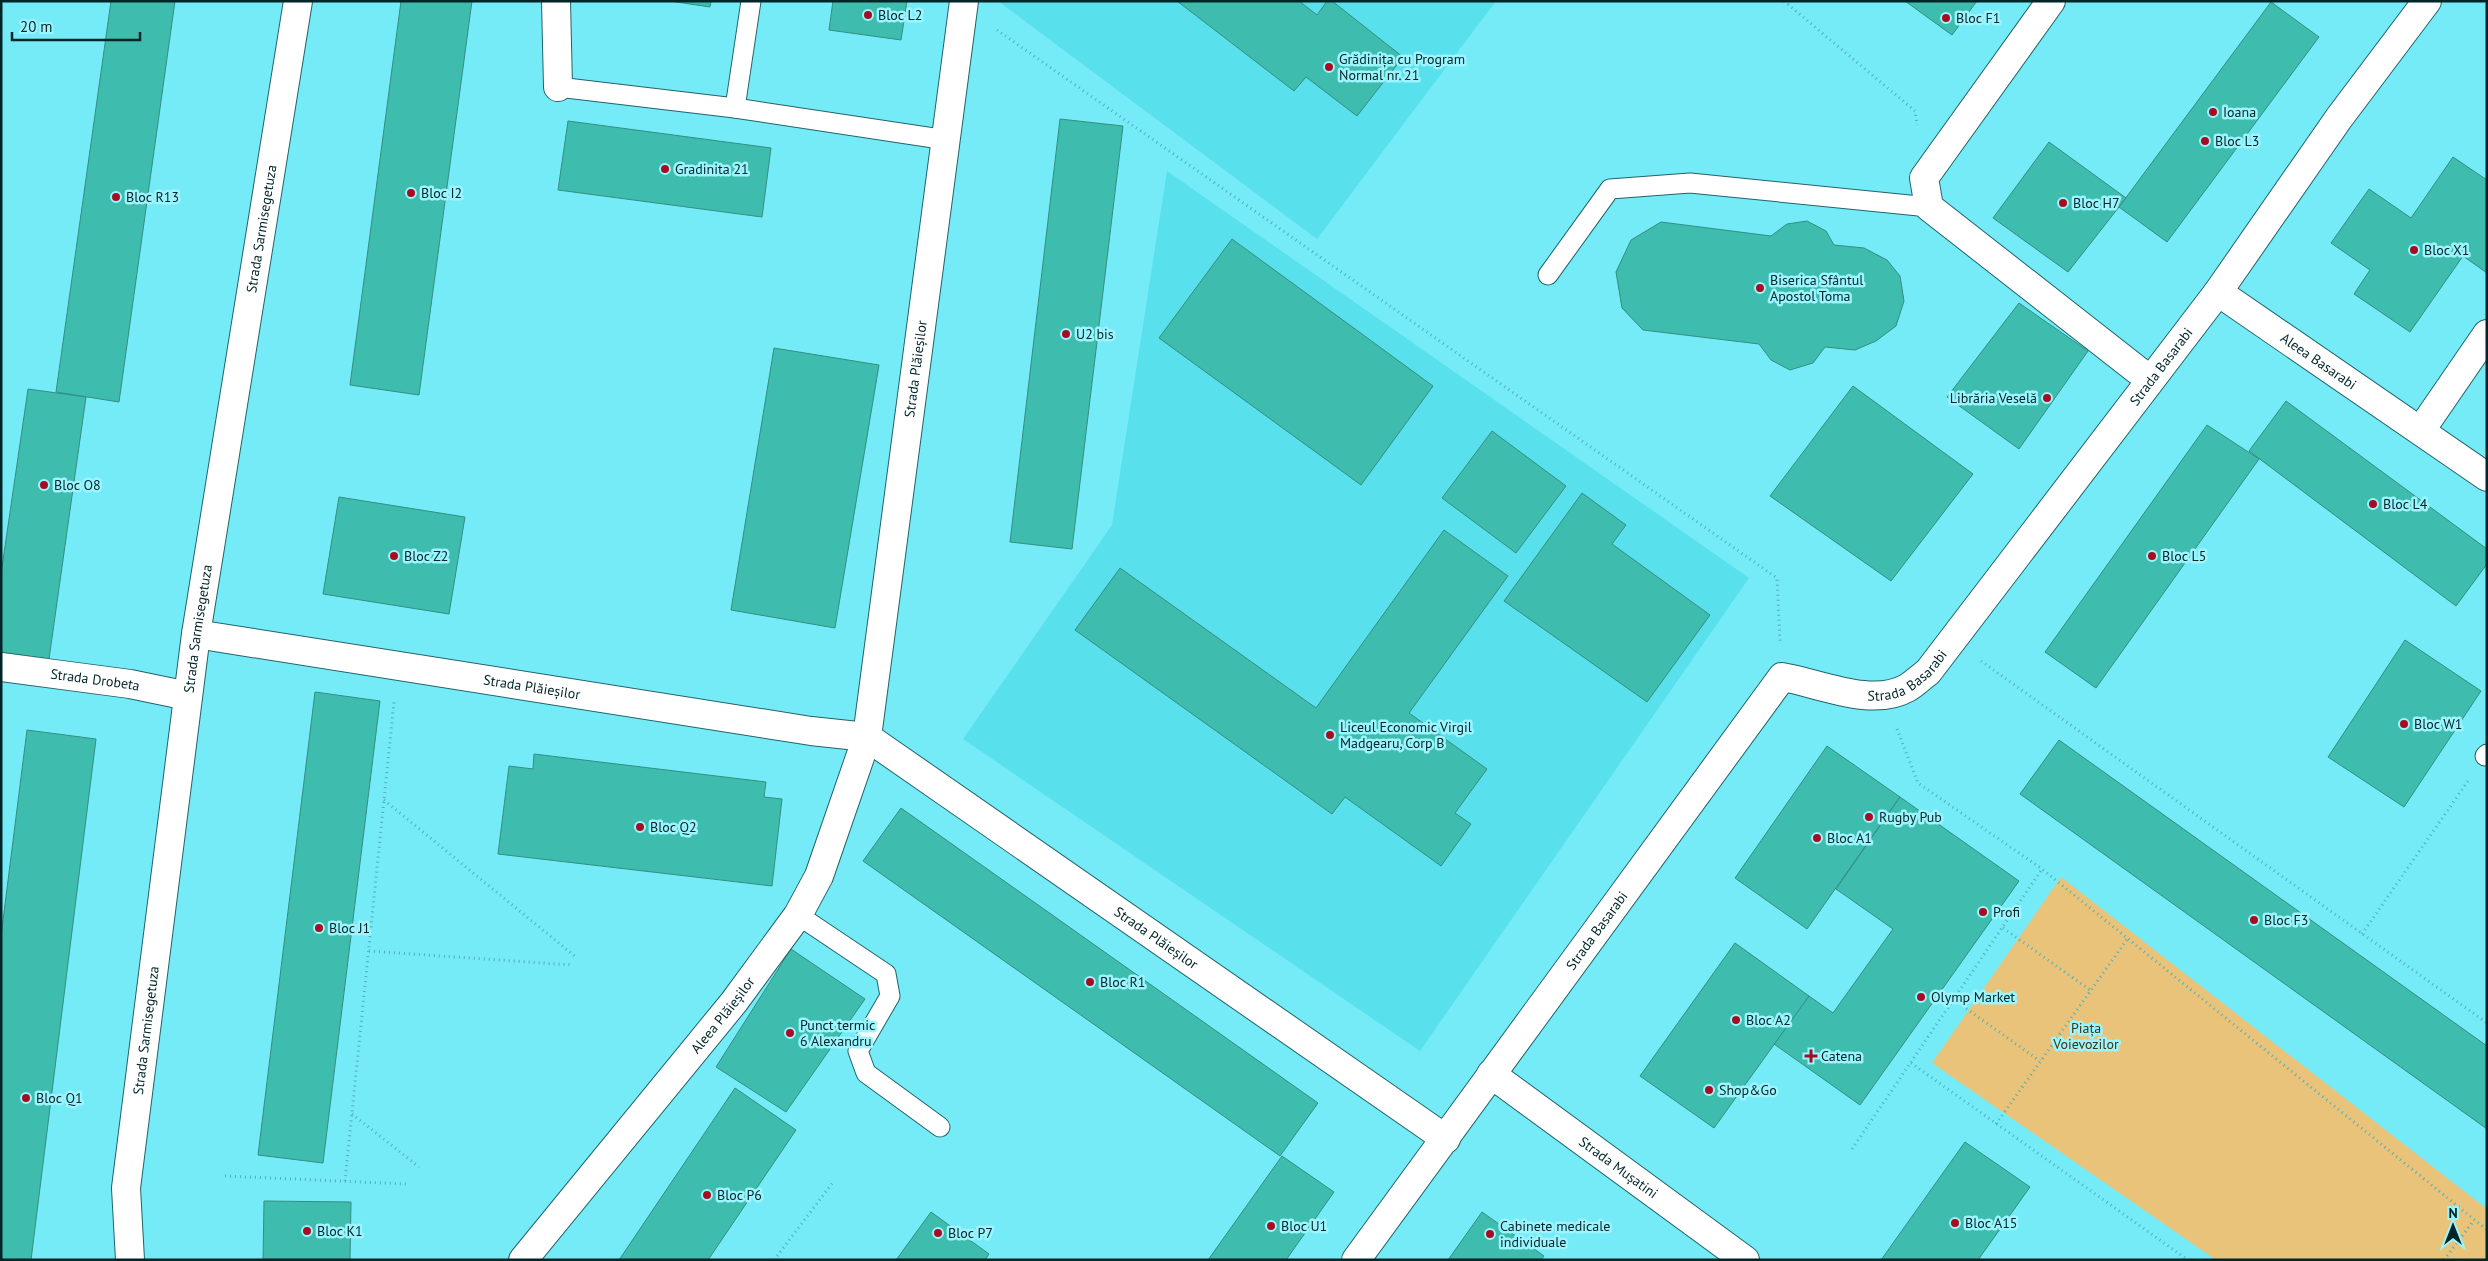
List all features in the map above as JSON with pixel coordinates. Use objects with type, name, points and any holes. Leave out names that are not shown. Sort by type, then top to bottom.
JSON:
[{"type":"street","name":"Strada Sarmisegetuza","points":[[130,1260],[126,1188],[196,634],[298,1]]},
{"type":"street","points":[[556,1],[558,87]]},
{"type":"street","points":[[2051,1],[1924,178],[1929,207],[2150,380]]},
{"type":"street","name":"Strada Basarabi","points":[[1356,1260],[1446,1140],[1491,1074],[1782,676],[1868,697],[1887,696],[1906,689],[1928,672],[2218,292],[2339,118],[2427,1]]},
{"type":"street","name":"Strada Plăieșilor","points":[[867,737],[964,4]]},
{"type":"street","name":"Aleea Basarabi","points":[[2218,292],[2422,430],[2487,477]]},
{"type":"street","points":[[2422,430],[2487,334]]},
{"type":"street","name":"Strada Plăieșilor","points":[[196,634],[811,731],[867,737],[1446,1140]]},
{"type":"street","name":"Strada Drobeta","points":[[1,667],[130,684],[188,696]]},
{"type":"street","name":"Aleea Plăieșilor","points":[[523,1260],[734,1002],[798,915],[819,876],[867,737]]},
{"type":"street","name":"Strada Mușatini","points":[[1491,1074],[1745,1260]]},
{"type":"lane","points":[[735,108],[750,1]]},
{"type":"lane","points":[[558,87],[735,108],[947,140]]},
{"type":"lane","points":[[1548,275],[1610,189],[1690,183],[1929,207]]},
{"type":"lane","points":[[798,915],[886,974],[890,996],[858,1051],[866,1073],[940,1127]]},
{"type":"path","points":[[1784,1],[1915,111],[1924,178]]},
{"type":"path","points":[[964,4],[1777,578],[1782,676]]},
{"type":"path","points":[[1952,640],[2487,1023]]},
{"type":"path","points":[[345,1181],[398,666]]},
{"type":"path","points":[[1887,696],[1900,742],[1918,783],[2042,869],[2487,1230]]},
{"type":"path","points":[[2362,934],[2486,755]]},
{"type":"path","points":[[384,800],[577,958]]},
{"type":"path","points":[[1852,1149],[2042,869]]},
{"type":"path","points":[[2003,928],[2090,990]]},
{"type":"path","points":[[1996,1124],[2128,938]]},
{"type":"path","points":[[369,951],[572,965]]},
{"type":"path","points":[[1954,1000],[2040,1061]]},
{"type":"path","points":[[1911,1064],[2188,1260]]},
{"type":"path","points":[[352,1114],[420,1167]]},
{"type":"path","points":[[225,1176],[406,1184]]},
{"type":"path","points":[[774,1260],[834,1181]]},
{"type":"path","points":[[2444,1260],[2474,1220]]},
{"type":"shaded area","points":[[998,1],[1496,1],[1317,239]]},
{"type":"shaded area","points":[[1167,171],[1749,578],[1420,1051],[963,739],[1112,525]]},
{"type":"green space","name":"Piața Voievozilor","points":[[2061,877],[2487,1209],[2487,1260],[2216,1260],[1932,1063]]},
{"type":"building","name":"Bloc R13","points":[[111,1],[175,1],[119,402],[56,392]]},
{"type":"building","name":"Bloc I2","points":[[401,1],[472,1],[419,395],[350,385]]},
{"type":"building","points":[[670,1],[711,1],[710,7]]},
{"type":"building","name":"Bloc L2","points":[[833,1],[907,1],[901,40],[829,30]]},
{"type":"building","name":"Grădinița cu Program Normal nr. 21","points":[[1177,1],[1299,1],[1317,15],[1327,1],[1332,1],[1403,57],[1357,116],[1306,77],[1294,91]]},
{"type":"building","name":"Bloc F1","points":[[1905,1],[1977,1],[1952,35]]},
{"type":"building","name":"Bloc L3","points":[[2271,2],[2319,37],[2167,242],[2119,207]]},
{"type":"building","name":"U2 bis","points":[[1060,119],[1123,126],[1072,549],[1010,542]]},
{"type":"building","name":"Gradinita 21","points":[[568,121],[771,148],[762,217],[558,190]]},
{"type":"building","name":"Bloc H7","points":[[2049,142],[2126,198],[2068,272],[1993,218]]},
{"type":"building","name":"Bloc X1","points":[[2453,157],[2487,180],[2487,273],[2463,256],[2410,332],[2354,294],[2370,270],[2331,243],[2369,189],[2411,218]]},
{"type":"building","name":"Biserica Sfântul Apostol Toma","points":[[1807,221],[1826,231],[1834,245],[1864,248],[1887,260],[1900,276],[1904,301],[1896,326],[1876,341],[1855,350],[1825,347],[1813,363],[1790,370],[1771,360],[1759,344],[1643,330],[1622,308],[1616,272],[1631,240],[1661,222],[1771,236],[1787,224]]},
{"type":"building","points":[[1232,239],[1433,386],[1361,485],[1159,338]]},
{"type":"building","points":[[2019,303],[2088,351],[2019,449],[1947,397]]},
{"type":"building","points":[[774,348],[879,365],[835,628],[731,610]]},
{"type":"building","points":[[1853,386],[1973,474],[1891,581],[1770,496]]},
{"type":"building","name":"Bloc O8","points":[[28,389],[86,397],[49,659],[1,652],[1,574]]},
{"type":"building","name":"Bloc L4","points":[[2286,401],[2487,549],[2487,564],[2456,606],[2249,451]]},
{"type":"building","name":"Bloc L5","points":[[2207,425],[2259,459],[2096,688],[2045,652]]},
{"type":"building","points":[[1492,431],[1566,486],[1516,553],[1442,498]]},
{"type":"building","points":[[1582,493],[1626,525],[1612,544],[1710,615],[1647,702],[1504,601]]},
{"type":"building","name":"Bloc Z2","points":[[339,497],[465,517],[449,614],[323,594]]},
{"type":"building","points":[[1444,530],[1508,576],[1409,713],[1487,769],[1455,813],[1471,824],[1441,866],[1345,797],[1332,814],[1075,630],[1120,568],[1316,708]]},
{"type":"building","name":"Bloc W1","points":[[2405,640],[2481,691],[2404,807],[2328,757]]},
{"type":"building","name":"Bloc J1","points":[[315,692],[380,701],[323,1163],[258,1155]]},
{"type":"building","name":"Bloc Q1","points":[[27,730],[96,739],[31,1260],[1,1260],[1,936]]},
{"type":"building","name":"Bloc F3","points":[[2059,740],[2487,1046],[2487,1129],[2020,794]]},
{"type":"building","name":"Bloc A1","points":[[1827,746],[1900,797],[1807,929],[1735,878]]},
{"type":"building","name":"Bloc Q2","points":[[534,754],[766,782],[764,797],[782,799],[772,886],[498,854],[509,766],[533,769]]},
{"type":"building","points":[[1900,797],[2019,881],[1860,1105],[1774,1044],[1809,996],[1833,1013],[1893,929],[1836,889]]},
{"type":"building","name":"Bloc R1","points":[[901,808],[1318,1103],[1280,1156],[863,861]]},
{"type":"building","name":"Bloc A2","points":[[1735,943],[1809,996],[1714,1128],[1640,1076]]},
{"type":"building","name":"Punct termic 6 Alexandru","points":[[791,949],[865,999],[786,1112],[716,1067]]},
{"type":"building","name":"Bloc P6","points":[[735,1088],[796,1130],[708,1260],[619,1260]]},
{"type":"building","name":"Bloc A15","points":[[1965,1142],[2030,1187],[1978,1260],[1881,1260]]},
{"type":"building","name":"Bloc U1","points":[[1282,1156],[1334,1192],[1286,1260],[1208,1260]]},
{"type":"building","name":"Bloc K1","points":[[264,1201],[351,1202],[350,1260],[263,1260]]},
{"type":"building","name":"Bloc P7","points":[[931,1212],[989,1254],[985,1260],[896,1260]]},
{"type":"building","name":"Cabinete medicale individuale","points":[[1482,1212],[1544,1256],[1541,1260],[1448,1260]]},
{"type":"place","name":"Bloc L2","points":[[868,15]]},
{"type":"place","name":"Bloc F1","points":[[1946,18]]},
{"type":"place","name":"Grădinița cu Program Normal nr. 21","points":[[1329,67]]},
{"type":"place","name":"Ioana","points":[[2213,112]]},
{"type":"place","name":"Bloc L3","points":[[2205,141]]},
{"type":"place","name":"Gradinita 21","points":[[665,169]]},
{"type":"place","name":"Bloc I2","points":[[411,193]]},
{"type":"place","name":"Bloc R13","points":[[116,197]]},
{"type":"place","name":"Bloc H7","points":[[2063,203]]},
{"type":"place","name":"Bloc X1","points":[[2414,250]]},
{"type":"place","name":"Biserica Sfântul Apostol Toma","points":[[1760,288]]},
{"type":"place","name":"U2 bis","points":[[1066,334]]},
{"type":"place","name":"Librăria Veselă","points":[[2047,398]]},
{"type":"place","name":"Bloc O8","points":[[44,485]]},
{"type":"place","name":"Bloc L4","points":[[2373,504]]},
{"type":"place","name":"Bloc Z2","points":[[394,556]]},
{"type":"place","name":"Bloc L5","points":[[2152,556]]},
{"type":"place","name":"Bloc W1","points":[[2404,724]]},
{"type":"place","name":"Liceul Economic Virgil Madgearu, Corp B","points":[[1330,735]]},
{"type":"place","name":"Rugby Pub","points":[[1869,817]]},
{"type":"place","name":"Bloc Q2","points":[[640,827]]},
{"type":"place","name":"Bloc A1","points":[[1817,838]]},
{"type":"place","name":"Profi","points":[[1983,912]]},
{"type":"place","name":"Bloc F3","points":[[2254,920]]},
{"type":"place","name":"Bloc J1","points":[[319,928]]},
{"type":"place","name":"Bloc R1","points":[[1090,982]]},
{"type":"place","name":"Olymp Market","points":[[1921,997]]},
{"type":"place","name":"Bloc A2","points":[[1736,1020]]},
{"type":"place","name":"Punct termic 6 Alexandru","points":[[790,1033]]},
{"type":"place","name":"Catena","points":[[1811,1056]]},
{"type":"place","name":"Shop&Go","points":[[1709,1090]]},
{"type":"place","name":"Bloc Q1","points":[[26,1098]]},
{"type":"place","name":"Bloc P6","points":[[707,1195]]},
{"type":"place","name":"Bloc A15","points":[[1955,1223]]},
{"type":"place","name":"Bloc U1","points":[[1271,1226]]},
{"type":"place","name":"Bloc K1","points":[[307,1231]]},
{"type":"place","name":"Bloc P7","points":[[938,1233]]},
{"type":"place","name":"Cabinete medicale individuale","points":[[1490,1234]]}]
